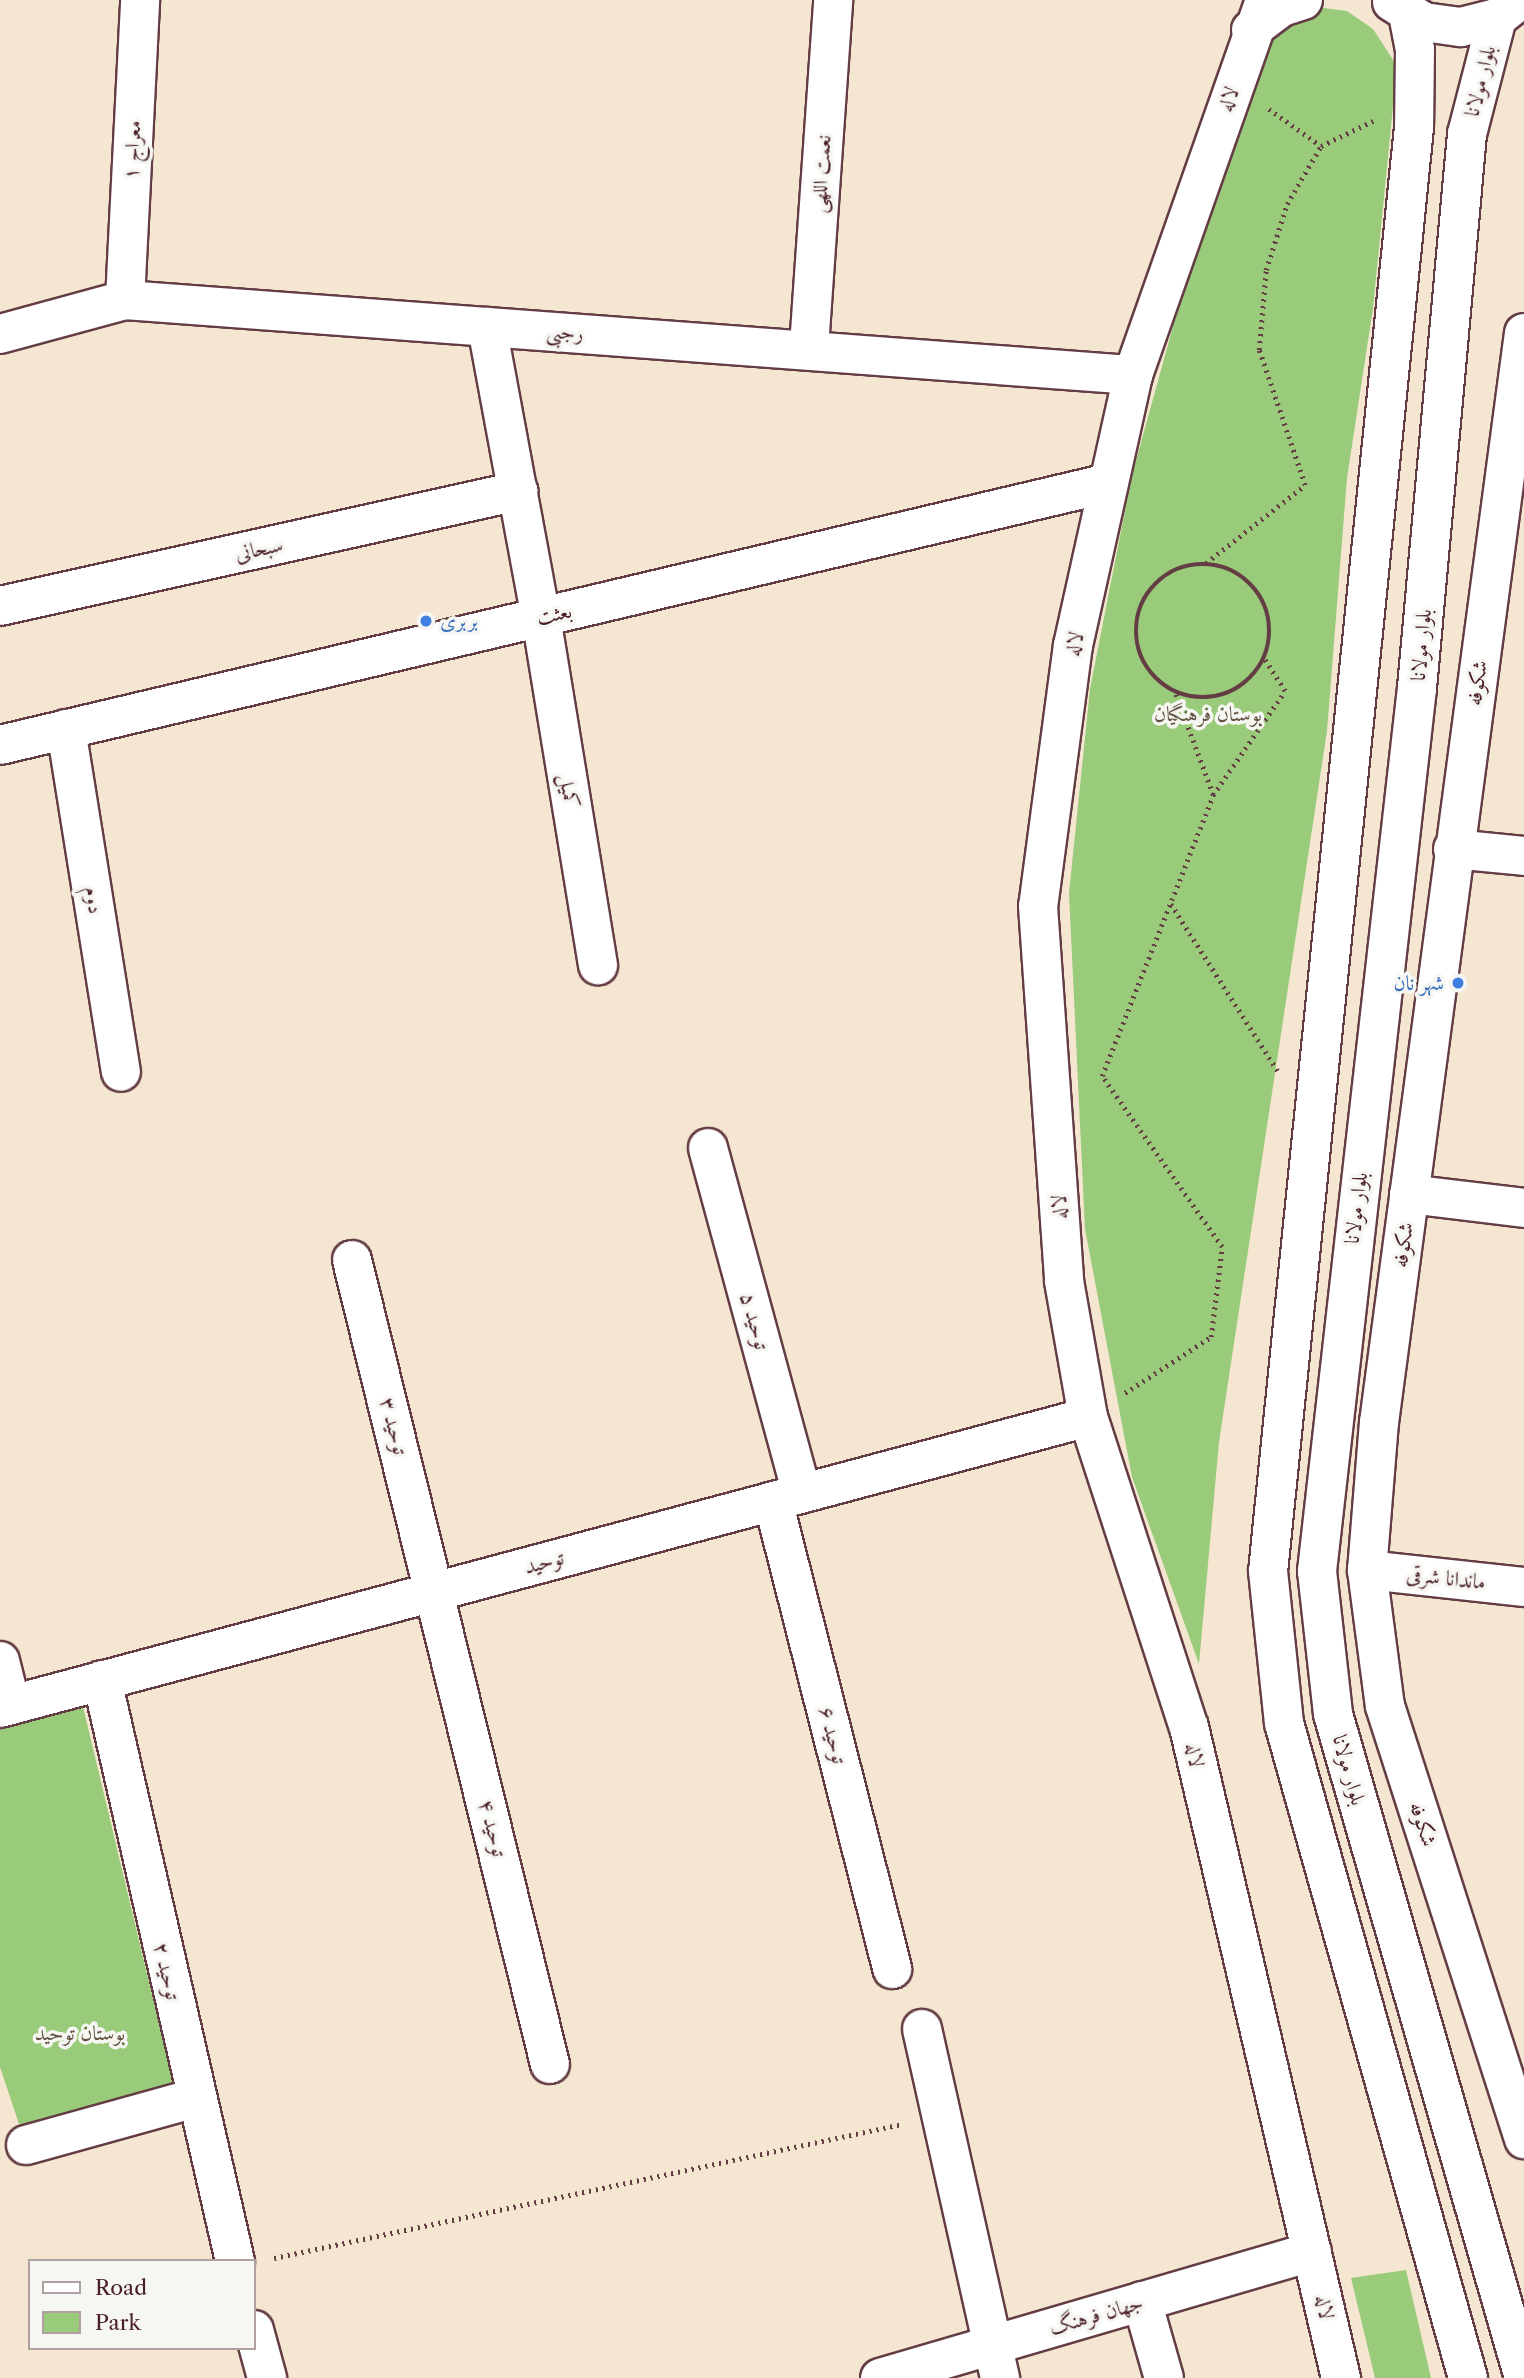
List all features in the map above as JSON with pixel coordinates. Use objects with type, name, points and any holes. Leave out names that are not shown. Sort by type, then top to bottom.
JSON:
[{"type":"street","name":"معراج ۱","points":[[125,300],[140,0]]},
{"type":"street","name":"نعمت اللهی","points":[[809,347],[833,0]]},
{"type":"street","name":"لاله","points":[[1303,0],[1258,15],[1133,375],[1073,645],[1038,906],[1064,1281],[1088,1417],[1189,1727],[1341,2378]]},
{"type":"street","points":[[1399,7],[1442,27],[1479,25],[1508,9]]},
{"type":"street","points":[[1399,7],[1415,49],[1415,102],[1268,1570],[1284,1723],[1468,2378]]},
{"type":"street","name":"بلوار مولانا","points":[[1508,9],[1467,134],[1418,688],[1317,1571],[1333,1714],[1524,2378]]},
{"type":"street","name":"رجبی","points":[[0,334],[125,300],[487,327],[809,347],[1133,375]]},
{"type":"street","name":"کمیل","points":[[487,327],[541,617],[598,965]]},
{"type":"street","name":"شکوفه","points":[[1524,333],[1521,380],[1454,849],[1379,1423],[1367,1570],[1385,1706],[1514,2076],[1524,2140]]},
{"type":"street","name":"بعثت","points":[[0,745],[1108,484]]},
{"type":"street","name":"سبحانی","points":[[0,606],[518,491]]},
{"type":"street","name":"دوم","points":[[66,729],[121,1072]]},
{"type":"street","points":[[1454,849],[1524,856]]},
{"type":"street","name":"توحید ۵","points":[[708,1148],[787,1497]]},
{"type":"street","points":[[1409,1194],[1524,1208]]},
{"type":"street","name":"توحید ۳","points":[[352,1260],[436,1591]]},
{"type":"street","name":"توحید","points":[[6,1706],[1088,1417]]},
{"type":"street","name":"توحید ۶","points":[[787,1497],[892,1969]]},
{"type":"street","name":"ماندانا شرقی","points":[[1367,1570],[1524,1587]]},
{"type":"street","name":"توحید ۴","points":[[436,1591],[550,2064]]},
{"type":"street","points":[[0,1661],[6,1706]]},
{"type":"street","name":"توحید ۲","points":[[102,1680],[196,2098],[251,2259]]},
{"type":"street","points":[[922,2029],[996,2362]]},
{"type":"street","points":[[26,2145],[196,2098]]},
{"type":"street","name":"جهان فرهنگ","points":[[880,2378],[996,2362],[1142,2301],[1312,2252]]},
{"type":"street","points":[[1142,2301],[1164,2378]]},
{"type":"street","points":[[256,2337],[267,2378]]},
{"type":"path","points":[[1236,74],[1280,121],[1321,146]]},
{"type":"path","points":[[1206,563],[1305,485],[1259,349],[1266,270],[1287,204],[1321,146],[1415,102]]},
{"type":"path","points":[[1206,563],[1232,569],[1260,596],[1271,634],[1265,660],[1250,681],[1227,695],[1200,698],[1175,692],[1153,677],[1140,654],[1135,627],[1142,602],[1157,581],[1180,567],[1206,563]]},
{"type":"path","points":[[1088,1417],[1211,1337],[1222,1247],[1102,1076],[1213,795],[1285,691],[1265,660]]},
{"type":"path","points":[[1175,692],[1213,795]]},
{"type":"path","points":[[1170,904],[1312,1125]]},
{"type":"path","points":[[256,2259],[940,2116]]},
{"type":"green space","name":"بوستان فرهنگیان","points":[[1309,6],[1347,11],[1373,29],[1397,66],[1373,308],[1347,478],[1327,731],[1219,1442],[1199,1664],[1132,1477],[1085,1229],[1069,893],[1090,689],[1132,475],[1204,214],[1255,56],[1279,26]]},
{"type":"green space","name":"بوستان توحید","points":[[79,1690],[175,2091],[21,2130],[0,2067],[0,1716]]},
{"type":"green space","points":[[1406,2270],[1431,2378],[1375,2378],[1351,2278]]},
{"type":"place","name":"بربری","points":[[426,621]]},
{"type":"place","name":"شهر نان","points":[[1458,983]]}]
